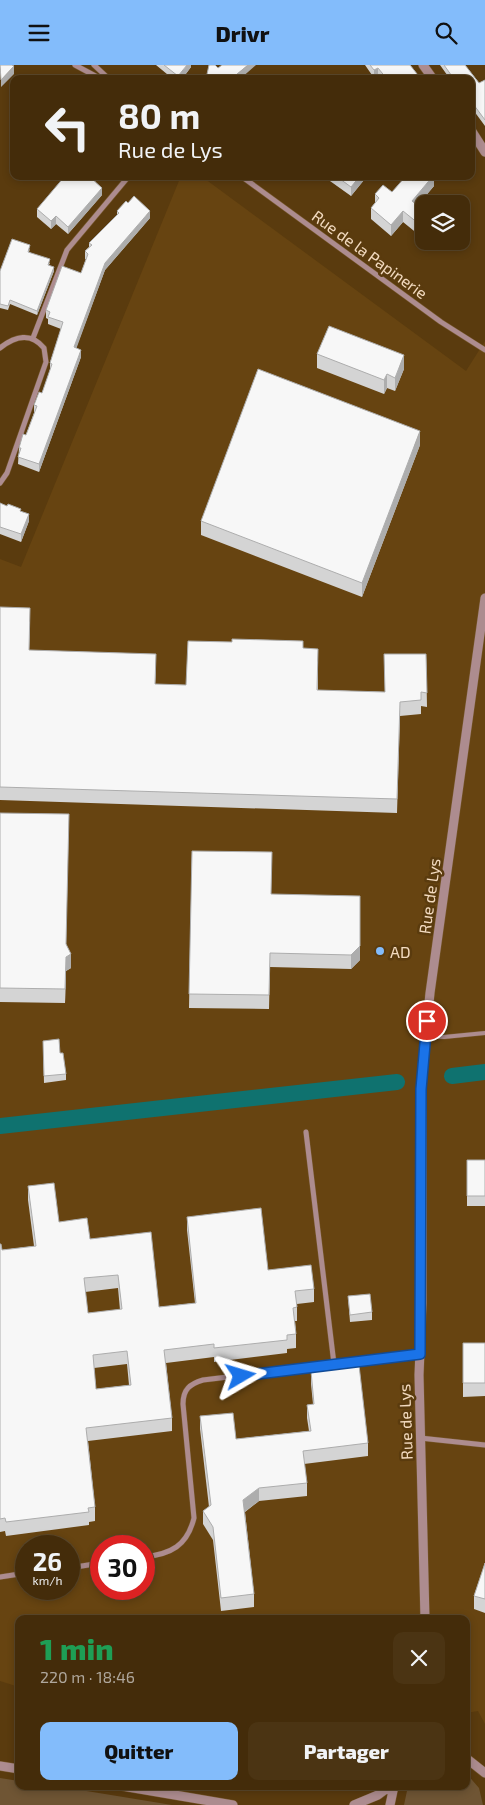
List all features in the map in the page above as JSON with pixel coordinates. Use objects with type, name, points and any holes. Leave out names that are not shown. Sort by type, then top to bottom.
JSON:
[{"type":"street","points":[[75,65],[94,75]]},
{"type":"street","points":[[94,65],[105,75]]},
{"type":"street","points":[[422,65],[430,75]]},
{"type":"street","points":[[475,136],[485,152]]},
{"type":"street","points":[[33,338],[67,250],[126,180]]},
{"type":"street","name":"Rue de la Papinerie","points":[[247,180],[441,322],[485,349]]},
{"type":"street","points":[[0,348],[18,337],[33,338],[44,348],[46,362],[7,473],[0,483]]},
{"type":"street","name":"Rue de Lys","points":[[425,1615],[420,1437],[421,1089],[425,1036],[485,599]]},
{"type":"street","points":[[306,1132],[334,1364]]},
{"type":"street","points":[[155,1554],[174,1550],[188,1537],[193,1524],[195,1507],[183,1404],[184,1392],[188,1386],[203,1381],[420,1354]]},
{"type":"street","points":[[420,1437],[485,1445]]},
{"type":"street","points":[[0,1577],[15,1575]]},
{"type":"street","points":[[470,1761],[485,1773]]},
{"type":"street","points":[[0,1765],[15,1768]]},
{"type":"street","points":[[145,1790],[233,1805]]},
{"type":"street","points":[[354,1805],[378,1795],[385,1790]]},
{"type":"street","points":[[390,1805],[393,1790]]},
{"type":"lane","points":[[425,1036],[444,1037],[485,1033]]},
{"type":"shaded area","points":[[179,180],[206,180],[466,371],[485,341],[485,1724],[478,1711],[470,1712],[470,1615],[15,1615],[15,1686],[0,1681],[0,559],[21,567]]},
{"type":"shaded area","points":[[0,1778],[15,1780],[15,1790],[80,1790],[172,1805],[0,1805]]},
{"type":"shaded area","points":[[470,1778],[479,1788],[483,1805],[404,1805],[407,1790],[470,1790]]},
{"type":"building","points":[[0,65],[14,66],[1,80]]},
{"type":"building","points":[[164,65],[187,65],[177,75]]},
{"type":"building","points":[[209,65],[215,65],[218,68],[222,65],[248,65],[236,75],[207,75]]},
{"type":"building","points":[[370,65],[410,65],[418,75],[384,75],[378,68],[374,70]]},
{"type":"building","points":[[444,65],[465,65],[473,75],[451,75]]},
{"type":"building","points":[[475,78],[479,83],[485,80],[485,120],[475,106]]},
{"type":"building","points":[[62,180],[93,180],[102,188],[68,227],[56,216],[51,221],[37,209]]},
{"type":"building","points":[[341,180],[357,180],[351,187]]},
{"type":"building","points":[[402,180],[430,180],[415,195],[412,201],[415,204],[415,221],[403,211],[391,225],[371,208],[379,198],[375,194],[383,185],[392,192]]},
{"type":"building","points":[[134,196],[150,211],[105,263],[74,347],[81,350],[39,464],[18,457],[23,434],[26,435],[37,406],[34,405],[39,392],[42,393],[52,364],[50,363],[63,322],[48,317],[50,312],[46,310],[62,266],[81,273],[88,254],[85,251],[92,245],[89,243],[119,213],[117,211],[126,201],[128,203]]},
{"type":"building","points":[[12,239],[30,245],[28,252],[50,259],[48,265],[54,267],[37,311],[10,300],[8,306],[0,304],[0,271]]},
{"type":"building","points":[[329,326],[404,355],[395,378],[387,374],[384,380],[317,354]]},
{"type":"building","points":[[258,369],[420,431],[362,583],[201,521]]},
{"type":"building","points":[[0,503],[7,506],[8,504],[29,514],[21,534],[0,527]]},
{"type":"building","points":[[0,607],[30,608],[29,650],[156,654],[155,684],[186,685],[188,641],[232,642],[232,639],[303,641],[303,648],[318,649],[317,690],[385,692],[384,654],[426,654],[427,693],[421,692],[421,700],[400,702],[397,799],[0,787]]},
{"type":"building","points":[[0,813],[69,814],[66,944],[71,954],[66,957],[65,989],[0,988]]},
{"type":"building","points":[[192,851],[272,852],[271,894],[360,896],[360,946],[351,955],[270,953],[269,995],[189,994]]},
{"type":"building","points":[[59,1039],[60,1053],[63,1053],[66,1074],[44,1076],[43,1041]]},
{"type":"building","points":[[467,1160],[485,1160],[485,1196],[467,1196]]},
{"type":"building","points":[[54,1183],[59,1222],[87,1218],[90,1239],[151,1232],[159,1307],[196,1303],[187,1217],[261,1208],[268,1270],[311,1265],[314,1289],[295,1291],[297,1307],[293,1308],[296,1334],[287,1335],[287,1340],[214,1348],[214,1344],[164,1350],[172,1418],[86,1428],[95,1507],[88,1508],[89,1512],[6,1522],[5,1518],[0,1519],[0,1244],[2,1250],[36,1246],[28,1186]],"holes":[[[118,1275],[122,1309],[88,1313],[84,1278]],[[127,1351],[131,1385],[96,1389],[93,1355]]]},
{"type":"building","points":[[370,1294],[372,1312],[350,1315],[348,1296]]},
{"type":"building","points":[[463,1343],[485,1343],[485,1383],[463,1383]]},
{"type":"building","points":[[359,1365],[368,1443],[303,1451],[307,1483],[259,1488],[243,1500],[254,1594],[221,1598],[213,1527],[203,1511],[211,1505],[200,1416],[233,1413],[236,1439],[311,1431],[307,1405],[314,1404],[311,1371]]},
{"type":"building","points":[[485,1563],[485,1599],[474,1596]]},
{"type":"waterway","points":[[452,1076],[485,1072]]},
{"type":"waterway","points":[[0,1126],[397,1082]]},
{"type":"place","name":"AD","points":[[380,951]]},
{"type":"route","points":[[241,1376],[420,1354],[422,1303],[421,1089],[427,1021]]}]
